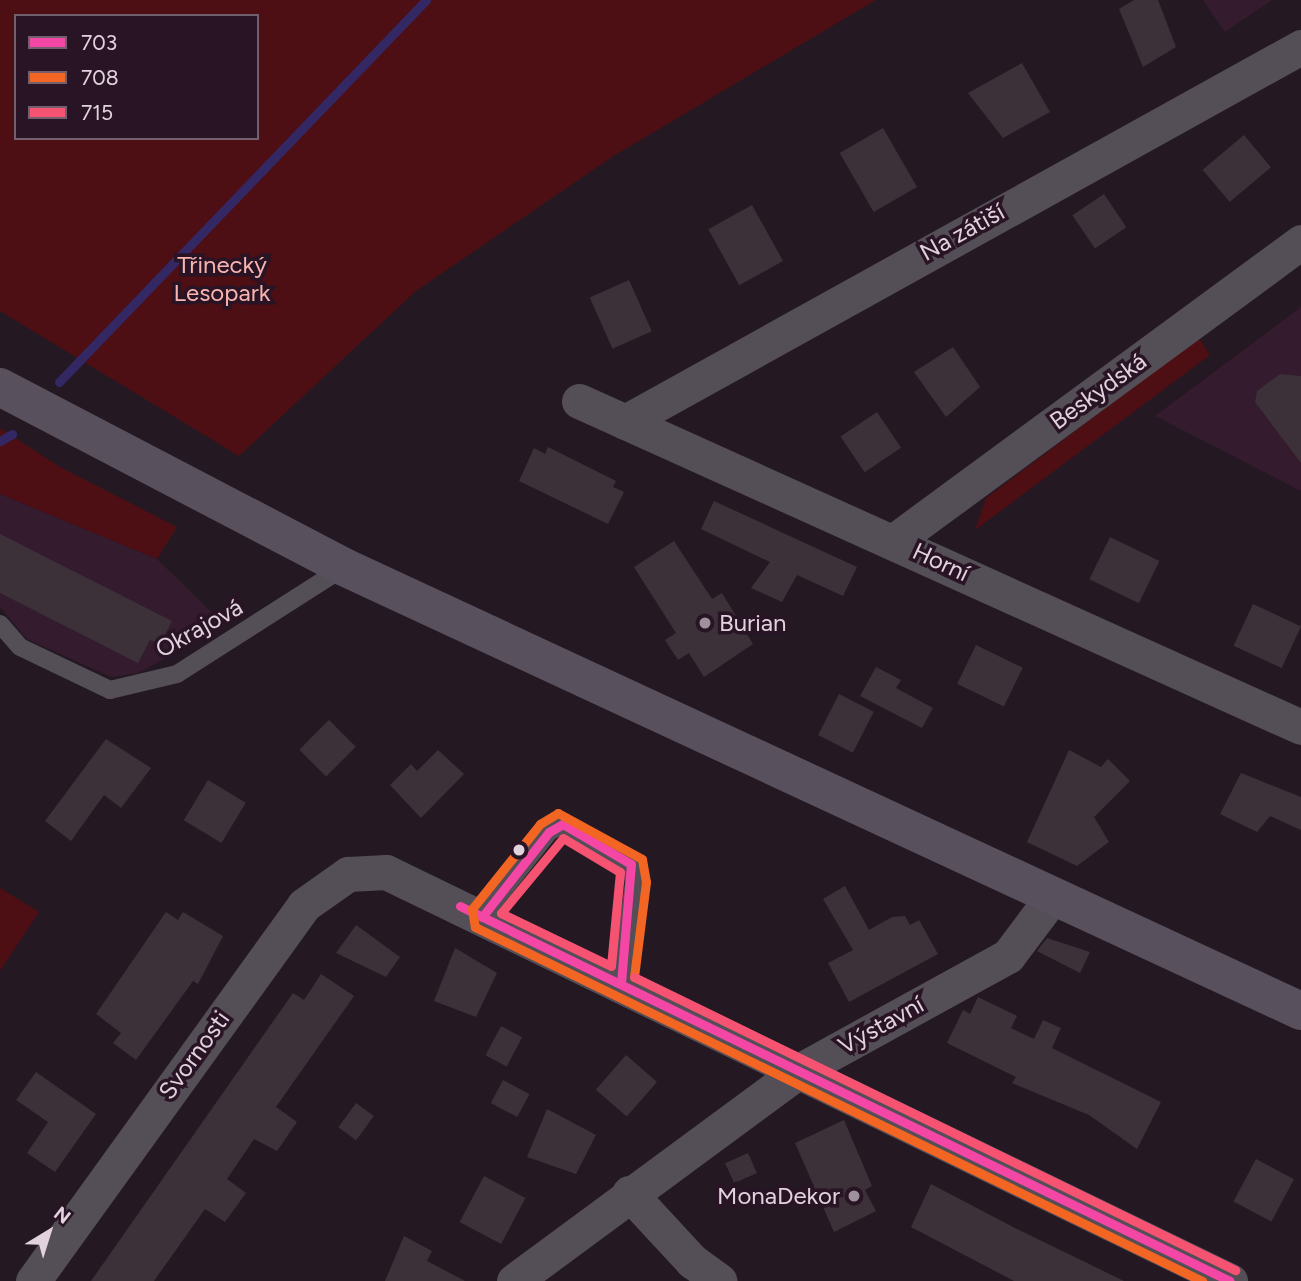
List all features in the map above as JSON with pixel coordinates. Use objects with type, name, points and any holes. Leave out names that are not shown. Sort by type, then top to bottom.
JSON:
[{"type":"main road","points":[[0,387],[344,566],[1301,1011]]},
{"type":"street","name":"Na zátiší","points":[[625,422],[1300,45]]},
{"type":"street","name":"Beskydská","points":[[894,541],[1301,242]]},
{"type":"street","name":"Horní","points":[[579,401],[1301,727]]},
{"type":"street","name":"Svornosti","points":[[33,1281],[304,905],[348,874],[387,872],[482,917]]},
{"type":"street","name":"Výstavní","points":[[514,1281],[629,1193],[797,1072],[1008,956],[1053,897]]},
{"type":"street","points":[[482,917],[1230,1281]]},
{"type":"street","points":[[629,1193],[692,1261],[720,1281]]},
{"type":"lane","name":"Okrajová","points":[[0,624],[20,647],[110,690],[177,674],[344,566]]},
{"type":"lane","points":[[482,917],[549,832],[563,824],[631,864],[634,882],[621,983]]},
{"type":"shaded area","points":[[1203,0],[1272,0],[1225,32]]},
{"type":"shaded area","points":[[1301,307],[1301,491],[1155,416]]},
{"type":"shaded area","points":[[0,494],[157,559],[225,625],[138,673],[111,677],[27,639],[0,607]]},
{"type":"green space","name":"Třinecký Lesopark","points":[[0,0],[876,0],[612,157],[416,291],[239,456],[0,311]]},
{"type":"green space","points":[[1199,338],[1210,355],[975,530],[986,498]]},
{"type":"green space","points":[[0,428],[60,467],[177,527],[157,559],[0,494]]},
{"type":"green space","points":[[0,888],[39,912],[0,971]]},
{"type":"building","points":[[1134,0],[1158,0],[1176,47],[1143,67],[1119,9]]},
{"type":"building","points":[[1022,63],[1050,112],[1003,138],[968,93]]},
{"type":"building","points":[[883,128],[917,187],[874,212],[840,153]]},
{"type":"building","points":[[1244,135],[1271,167],[1230,202],[1203,170]]},
{"type":"building","points":[[1104,194],[1126,227],[1095,248],[1072,215]]},
{"type":"building","points":[[752,205],[783,261],[739,285],[708,229]]},
{"type":"building","points":[[629,280],[652,331],[612,349],[590,297]]},
{"type":"building","points":[[953,347],[980,387],[946,417],[914,372]]},
{"type":"building","points":[[1280,374],[1301,376],[1301,463],[1255,402],[1257,391]]},
{"type":"building","points":[[877,412],[901,448],[865,472],[841,437]]},
{"type":"building","points":[[548,447],[616,481],[613,487],[624,492],[608,524],[519,481],[534,448],[545,454]]},
{"type":"building","points":[[714,501],[857,567],[843,596],[797,575],[782,602],[751,588],[770,562],[701,529]]},
{"type":"building","points":[[0,534],[172,621],[160,645],[150,640],[138,663],[0,593]]},
{"type":"building","points":[[1110,537],[1159,561],[1139,603],[1089,579]]},
{"type":"building","name":"Burian","points":[[674,541],[712,599],[722,593],[753,644],[704,677],[689,653],[678,660],[665,640],[676,633],[634,567]]},
{"type":"building","points":[[1253,604],[1301,626],[1282,668],[1234,646]]},
{"type":"building","points":[[976,645],[1023,668],[1004,706],[957,684]]},
{"type":"building","points":[[876,667],[901,680],[896,688],[933,708],[922,728],[860,696]]},
{"type":"building","points":[[839,694],[874,712],[853,753],[818,735]]},
{"type":"building","points":[[329,720],[356,747],[326,777],[299,750]]},
{"type":"building","points":[[106,739],[151,768],[121,808],[104,795],[71,841],[45,821]]},
{"type":"building","points":[[438,750],[464,774],[421,818],[390,785],[411,764],[417,771]]},
{"type":"building","points":[[1069,750],[1101,767],[1108,759],[1130,781],[1094,817],[1109,842],[1077,866],[1027,842]]},
{"type":"building","points":[[1241,773],[1301,797],[1301,830],[1270,816],[1257,832],[1220,814]]},
{"type":"building","points":[[208,780],[246,803],[222,843],[184,820]]},
{"type":"building","points":[[845,886],[869,930],[892,917],[905,916],[910,925],[919,920],[938,954],[849,1002],[828,963],[853,950],[823,899]]},
{"type":"building","points":[[166,912],[178,920],[183,912],[223,936],[198,984],[193,981],[136,1060],[113,1043],[121,1033],[96,1014]]},
{"type":"building","points":[[356,925],[400,957],[386,977],[336,953]]},
{"type":"building","points":[[1047,938],[1090,952],[1080,973],[1037,951]]},
{"type":"building","points":[[455,948],[497,973],[476,1017],[434,1001]]},
{"type":"building","points":[[321,974],[354,996],[276,1107],[297,1122],[277,1151],[254,1139],[227,1179],[246,1193],[225,1222],[205,1209],[154,1281],[91,1281],[293,993],[304,1000]]},
{"type":"building","points":[[978,997],[1017,1016],[1011,1028],[1034,1039],[1043,1020],[1061,1028],[1052,1048],[1161,1102],[1137,1149],[1089,1115],[1012,1083],[1016,1077],[947,1043],[963,1010],[970,1014]]},
{"type":"building","points":[[501,1026],[522,1037],[507,1066],[486,1055]]},
{"type":"building","points":[[626,1055],[657,1082],[627,1117],[596,1090]]},
{"type":"building","points":[[36,1072],[96,1114],[55,1172],[27,1153],[48,1122],[16,1100]]},
{"type":"building","points":[[503,1080],[529,1094],[517,1117],[491,1103]]},
{"type":"building","points":[[356,1103],[374,1116],[356,1140],[338,1127]]},
{"type":"building","points":[[547,1109],[596,1135],[576,1174],[527,1157]]},
{"type":"building","points":[[844,1120],[872,1186],[865,1190],[876,1211],[834,1232],[795,1143]]},
{"type":"building","points":[[748,1153],[757,1173],[734,1183],[725,1163]]},
{"type":"building","points":[[1256,1159],[1294,1179],[1271,1222],[1233,1201]]},
{"type":"building","points":[[484,1176],[525,1198],[501,1244],[460,1222]]},
{"type":"building","points":[[931,1184],[1124,1281],[1014,1281],[911,1227]]},
{"type":"building","points":[[404,1236],[432,1251],[427,1261],[465,1281],[385,1281]]},
{"type":"waterway","points":[[59,382],[426,0]]},
{"type":"waterway","points":[[0,441],[12,434]]},
{"type":"transit line","name":"708","points":[[634,977],[646,882],[642,859],[558,813],[540,824],[472,909],[475,927],[1202,1281]]},
{"type":"transit line","name":"703","points":[[482,917],[549,832],[563,824],[631,864],[621,983]]},
{"type":"transit line","name":"715","points":[[563,838],[620,872],[611,966],[501,913],[563,838]]},
{"type":"transit line","name":"703","points":[[460,906],[1230,1281]]},
{"type":"transit line","name":"715","points":[[634,977],[1235,1270]]},
{"type":"place","name":"Burian","points":[[705,623]]},
{"type":"place","name":"MonaDekor","points":[[854,1196]]}]
